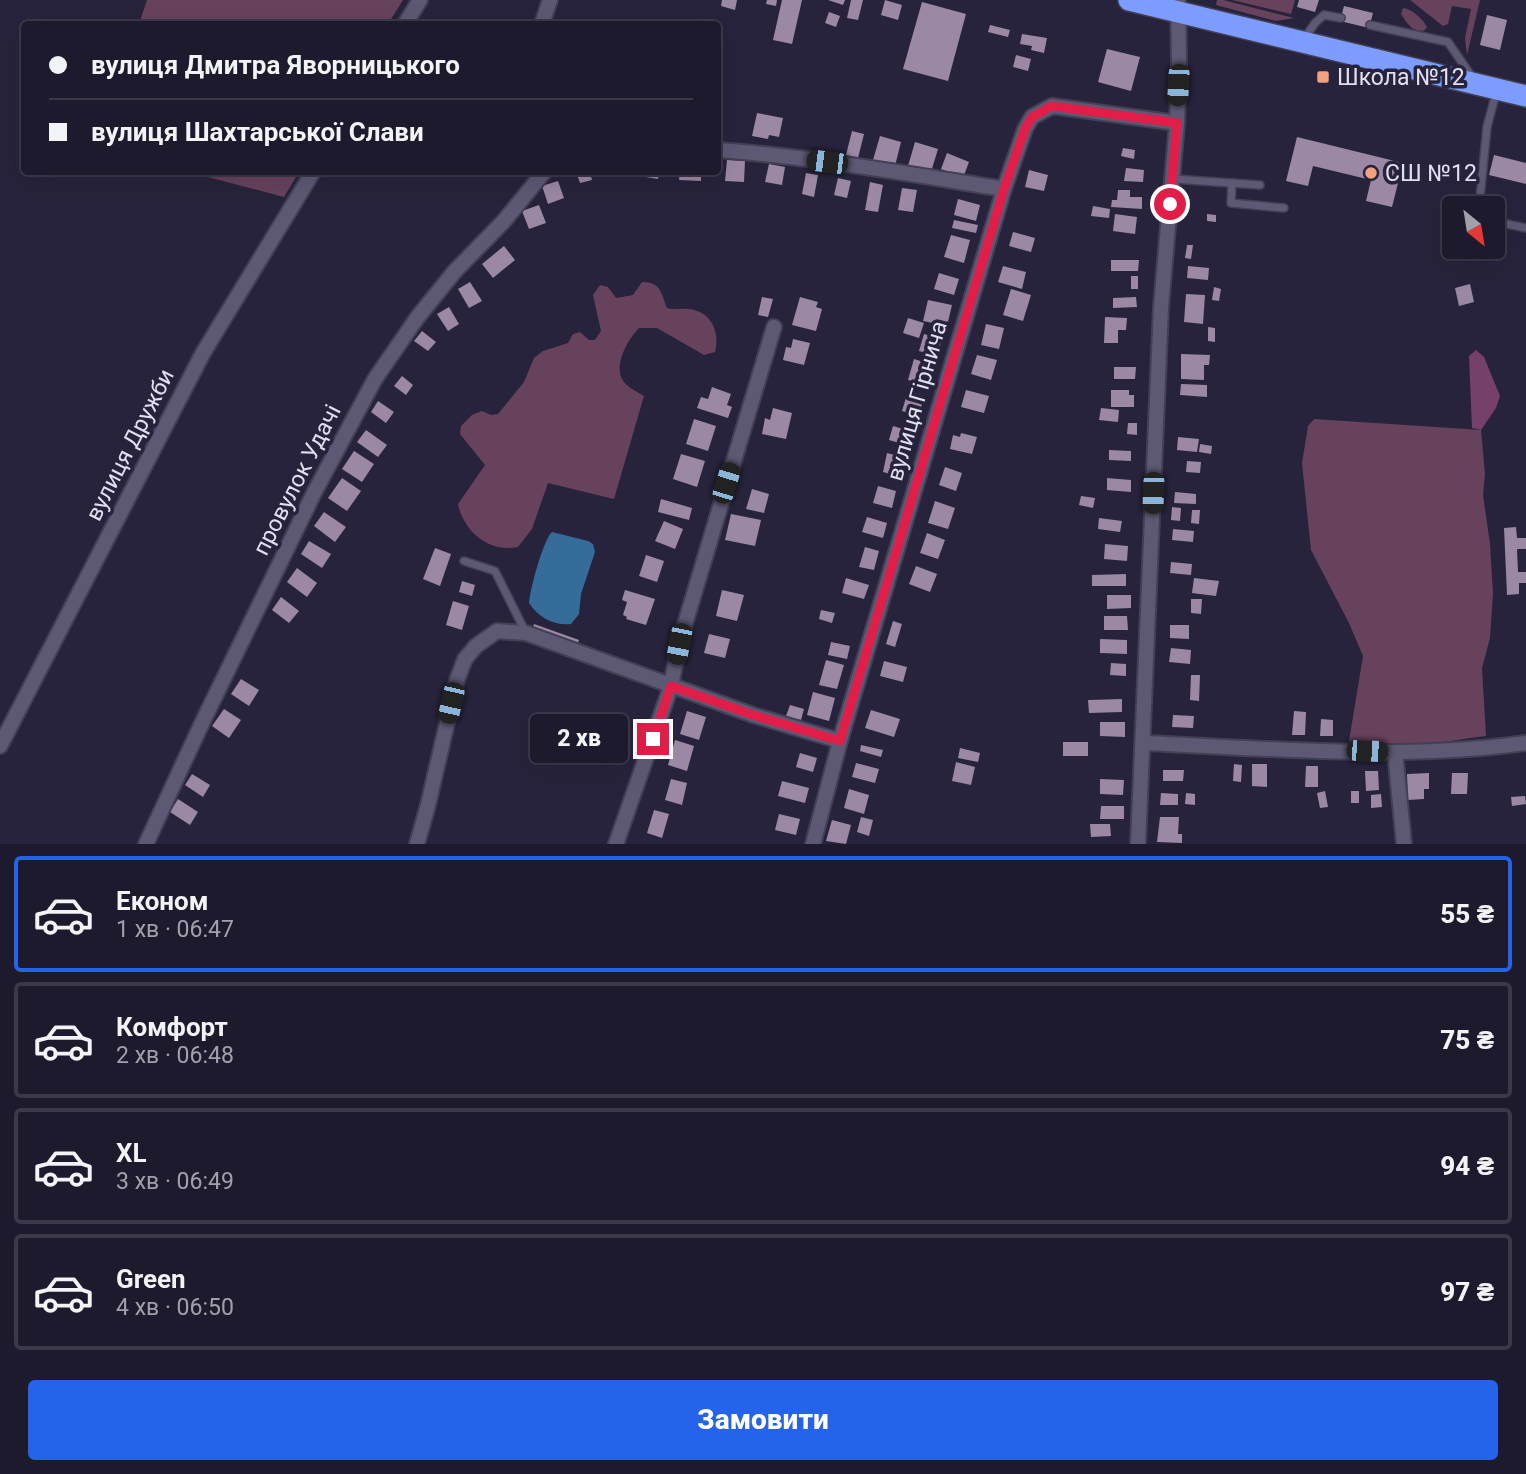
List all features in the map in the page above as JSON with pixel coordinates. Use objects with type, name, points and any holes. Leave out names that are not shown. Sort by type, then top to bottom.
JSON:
[{"type":"highway","points":[[1129,0],[1178,6],[1302,42],[1526,96]]},
{"type":"street","points":[[407,21],[420,0]]},
{"type":"street","points":[[543,21],[550,0]]},
{"type":"street","points":[[1138,844],[1160,320],[1177,123],[1178,6]]},
{"type":"street","name":"вулиця Гірнича","points":[[813,844],[840,741],[1004,189],[1025,129],[1032,117],[1052,106],[1177,123]]},
{"type":"street","points":[[721,150],[811,160],[1004,189]]},
{"type":"street","name":"вулиця Дружби","points":[[0,746],[203,353],[311,175]]},
{"type":"street","name":"провулок Удачі","points":[[146,844],[309,504],[375,379],[417,318],[455,271],[504,220],[542,175]]},
{"type":"street","points":[[617,844],[671,686],[683,630],[774,327]]},
{"type":"street","points":[[417,844],[457,680],[465,659],[476,646],[497,631],[526,634],[753,715],[840,741]]},
{"type":"street","points":[[1143,743],[1395,752],[1526,743]]},
{"type":"street","points":[[1395,752],[1404,844]]},
{"type":"lane","points":[[1302,42],[1324,15],[1341,18]]},
{"type":"lane","points":[[1370,25],[1448,42],[1476,83]]},
{"type":"lane","points":[[1480,196],[1487,127],[1497,89]]},
{"type":"lane","points":[[1172,178],[1260,185]]},
{"type":"lane","points":[[1232,183],[1231,203],[1284,208]]},
{"type":"lane","points":[[1505,224],[1526,228]]},
{"type":"lane","points":[[464,561],[495,572],[526,634]]},
{"type":"shaded area","points":[[147,0],[403,0],[390,21],[140,21]]},
{"type":"shaded area","points":[[1217,0],[1294,18],[1276,21],[1216,5]]},
{"type":"shaded area","points":[[1232,0],[1295,0],[1291,14]]},
{"type":"shaded area","points":[[1410,0],[1480,0],[1467,55],[1465,38],[1471,9],[1452,6],[1448,24],[1443,26]]},
{"type":"shaded area","points":[[1403,8],[1420,18],[1427,27],[1425,30],[1411,27],[1401,14]]},
{"type":"shaded area","points":[[200,175],[297,175],[284,197]]},
{"type":"shaded area","points":[[642,282],[657,286],[667,308],[697,311],[709,319],[715,330],[715,352],[704,355],[657,328],[639,328],[621,358],[620,373],[626,384],[644,396],[614,499],[548,483],[532,529],[518,547],[497,547],[479,538],[466,523],[458,504],[485,465],[460,434],[461,426],[472,415],[482,411],[491,415],[498,414],[524,382],[534,358],[543,351],[568,343],[573,334],[580,332],[589,340],[595,340],[601,331],[593,295],[600,285],[608,287],[616,298],[633,295]]},
{"type":"shaded area","points":[[1476,350],[1484,357],[1500,396],[1496,408],[1481,430],[1472,428],[1469,356]]},
{"type":"shaded area","points":[[1314,419],[1481,430],[1485,474],[1483,495],[1493,594],[1490,638],[1482,668],[1486,736],[1394,747],[1360,745],[1349,741],[1363,656],[1311,550],[1302,463],[1308,426]]},
{"type":"water","points":[[552,532],[588,541],[593,544],[595,552],[581,594],[579,614],[571,624],[547,620],[529,603],[541,555]]},
{"type":"building","points":[[722,0],[737,0],[735,10],[721,6]]},
{"type":"building","points":[[767,0],[777,0],[776,6],[766,4]]},
{"type":"building","points":[[782,0],[802,0],[792,44],[773,40]]},
{"type":"building","points":[[828,0],[845,0],[843,5]]},
{"type":"building","points":[[851,0],[863,0],[858,20],[847,18]]},
{"type":"building","points":[[885,0],[902,5],[898,20],[881,15]]},
{"type":"building","points":[[1299,0],[1319,0],[1315,12],[1297,7]]},
{"type":"building","points":[[922,2],[966,14],[948,81],[903,69]]},
{"type":"building","points":[[1344,6],[1373,13],[1369,28],[1340,21]]},
{"type":"building","points":[[829,12],[840,16],[836,27],[825,23]]},
{"type":"building","points":[[1487,15],[1507,20],[1500,50],[1480,45]]},
{"type":"building","points":[[990,25],[1010,30],[1008,37],[988,32]]},
{"type":"building","points":[[1022,34],[1047,38],[1044,53],[1031,50],[1032,46],[1020,44]]},
{"type":"building","points":[[1107,49],[1140,57],[1131,91],[1098,82]]},
{"type":"building","points":[[1016,55],[1031,59],[1028,71],[1013,67]]},
{"type":"building","points":[[1317,73],[1331,77],[1329,83],[1315,80]]},
{"type":"building","points":[[757,113],[783,118],[779,137],[769,135],[768,139],[752,136]]},
{"type":"building","points":[[852,131],[864,134],[858,158],[846,155]]},
{"type":"building","points":[[880,136],[901,142],[895,166],[873,160]]},
{"type":"building","name":"СШ №12","points":[[1297,137],[1403,163],[1392,207],[1366,201],[1371,180],[1313,166],[1308,186],[1286,181]]},
{"type":"building","points":[[915,142],[938,149],[931,172],[908,166]]},
{"type":"building","points":[[1123,148],[1135,150],[1134,159],[1121,156]]},
{"type":"building","points":[[947,153],[969,162],[963,178],[941,169]]},
{"type":"building","points":[[1494,155],[1526,163],[1526,184],[1489,175]]},
{"type":"building","points":[[727,160],[745,161],[744,182],[725,181]]},
{"type":"building","points":[[769,164],[785,167],[782,185],[765,182]]},
{"type":"building","points":[[1126,168],[1144,170],[1143,182],[1124,181]]},
{"type":"building","points":[[1029,170],[1048,175],[1044,191],[1025,187]]},
{"type":"building","points":[[806,173],[818,175],[814,197],[802,194]]},
{"type":"building","points":[[577,175],[591,175],[592,180],[580,183]]},
{"type":"building","points":[[646,175],[659,175],[658,179]]},
{"type":"building","points":[[680,175],[701,175],[701,181],[679,180]]},
{"type":"building","points":[[838,178],[851,181],[847,198],[834,195]]},
{"type":"building","points":[[558,181],[564,198],[548,204],[542,186]]},
{"type":"building","points":[[870,182],[883,185],[878,212],[865,210]]},
{"type":"building","points":[[902,188],[917,190],[913,212],[898,210]]},
{"type":"building","points":[[1118,190],[1130,190],[1130,197],[1142,197],[1142,209],[1111,207],[1112,200],[1117,200]]},
{"type":"building","points":[[958,199],[980,205],[976,221],[954,215]]},
{"type":"building","points":[[539,205],[546,223],[529,229],[522,211]]},
{"type":"building","points":[[1093,206],[1110,209],[1109,218],[1091,216]]},
{"type":"building","points":[[1115,214],[1137,217],[1135,234],[1113,231]]},
{"type":"building","points":[[1207,214],[1216,215],[1216,222],[1207,221]]},
{"type":"building","points":[[954,220],[978,225],[976,233],[952,228]]},
{"type":"building","points":[[1013,232],[1035,238],[1031,252],[1009,246]]},
{"type":"building","points":[[951,235],[970,240],[964,263],[944,257]]},
{"type":"building","points":[[1187,245],[1193,245],[1191,259],[1185,258]]},
{"type":"building","points":[[504,246],[515,260],[493,278],[482,264]]},
{"type":"building","points":[[1111,260],[1139,260],[1138,271],[1111,271]]},
{"type":"building","points":[[1003,266],[1026,272],[1022,289],[998,282]]},
{"type":"building","points":[[1188,266],[1209,268],[1208,280],[1187,278]]},
{"type":"building","points":[[939,273],[959,279],[954,295],[934,289]]},
{"type":"building","points":[[1131,276],[1138,276],[1138,289],[1131,289]]},
{"type":"building","points":[[470,282],[482,301],[469,308],[458,289]]},
{"type":"building","points":[[1470,284],[1474,302],[1459,306],[1455,288]]},
{"type":"building","points":[[1214,287],[1221,289],[1219,301],[1212,300]]},
{"type":"building","points":[[1011,289],[1031,295],[1023,321],[1003,315]]},
{"type":"building","points":[[1186,294],[1205,295],[1203,324],[1184,322]]},
{"type":"building","points":[[762,297],[773,299],[768,317],[758,315]]},
{"type":"building","points":[[800,297],[818,302],[816,307],[822,309],[816,331],[792,325]]},
{"type":"building","points":[[1136,297],[1137,307],[1113,308],[1113,298]]},
{"type":"building","points":[[928,300],[952,305],[947,326],[923,321]]},
{"type":"building","points":[[449,307],[459,324],[448,331],[437,314]]},
{"type":"building","points":[[1105,317],[1127,318],[1126,330],[1118,330],[1118,343],[1104,343]]},
{"type":"building","points":[[908,318],[924,323],[919,338],[903,333]]},
{"type":"building","points":[[986,324],[1004,328],[999,349],[981,345]]},
{"type":"building","points":[[1208,327],[1215,328],[1215,342],[1208,341]]},
{"type":"building","points":[[422,331],[436,342],[428,351],[414,341]]},
{"type":"building","points":[[924,334],[942,339],[937,356],[919,351]]},
{"type":"building","points":[[793,339],[810,343],[804,365],[783,360],[786,347],[791,348]]},
{"type":"building","points":[[1181,354],[1210,355],[1209,365],[1204,365],[1204,380],[1181,379]]},
{"type":"building","points":[[977,355],[997,360],[991,380],[971,374]]},
{"type":"building","points":[[914,359],[933,365],[927,385],[908,380]]},
{"type":"building","points":[[1114,367],[1136,367],[1135,379],[1114,379]]},
{"type":"building","points":[[402,376],[413,385],[406,395],[394,386]]},
{"type":"building","points":[[1181,384],[1207,385],[1207,397],[1180,395]]},
{"type":"building","points":[[712,387],[731,394],[727,405],[732,407],[728,418],[697,408],[701,397],[708,399]]},
{"type":"building","points":[[966,390],[989,396],[984,413],[961,407]]},
{"type":"building","points":[[1111,390],[1129,390],[1129,395],[1134,395],[1134,407],[1111,407]]},
{"type":"building","points":[[908,391],[924,396],[919,416],[902,411]]},
{"type":"building","points":[[378,401],[394,412],[386,423],[371,412]]},
{"type":"building","points":[[773,408],[792,413],[786,439],[762,434],[765,418],[770,420]]},
{"type":"building","points":[[1101,408],[1119,410],[1118,422],[1099,420]]},
{"type":"building","points":[[694,419],[716,426],[708,451],[686,444]]},
{"type":"building","points":[[1128,423],[1137,423],[1137,435],[1127,434]]},
{"type":"building","points":[[893,426],[913,432],[909,446],[889,440]]},
{"type":"building","points":[[366,430],[387,445],[378,457],[357,442]]},
{"type":"building","points":[[961,433],[977,437],[972,454],[950,449],[953,435],[960,437]]},
{"type":"building","points":[[1178,437],[1199,439],[1197,452],[1177,450]]},
{"type":"building","points":[[1200,444],[1212,446],[1211,454],[1199,452]]},
{"type":"building","points":[[1109,450],[1131,451],[1131,461],[1109,460]]},
{"type":"building","points":[[354,451],[374,464],[362,482],[342,469]]},
{"type":"building","points":[[887,453],[906,458],[901,477],[883,472]]},
{"type":"building","points":[[681,454],[705,461],[697,487],[673,479]]},
{"type":"building","points":[[1187,461],[1201,462],[1200,473],[1186,472]]},
{"type":"building","points":[[945,467],[962,473],[956,491],[939,485]]},
{"type":"building","points":[[342,478],[361,491],[347,511],[328,498]]},
{"type":"building","points":[[1107,478],[1131,480],[1131,492],[1107,490]]},
{"type":"building","points":[[878,486],[896,491],[892,508],[873,503]]},
{"type":"building","points":[[752,489],[769,494],[764,513],[746,509]]},
{"type":"building","points":[[1175,492],[1196,494],[1196,504],[1174,503]]},
{"type":"building","points":[[1081,496],[1095,498],[1093,508],[1079,505]]},
{"type":"building","points":[[661,499],[692,508],[689,520],[658,512]]},
{"type":"building","points":[[935,501],[955,508],[948,529],[928,523]]},
{"type":"building","points":[[1172,507],[1181,508],[1180,521],[1171,520]]},
{"type":"building","points":[[1192,510],[1200,510],[1199,524],[1191,523]]},
{"type":"building","points":[[324,512],[346,527],[335,542],[314,526]]},
{"type":"building","points":[[731,514],[761,520],[755,546],[725,540]]},
{"type":"building","points":[[867,517],[887,523],[883,538],[862,532]]},
{"type":"building","points":[[1099,518],[1122,521],[1120,532],[1098,529]]},
{"type":"building","points":[[664,521],[683,529],[675,549],[655,541]]},
{"type":"building","points":[[1516,527],[1517,538],[1526,538],[1526,549],[1517,549],[1518,572],[1526,572],[1526,583],[1519,583],[1519,594],[1507,595],[1504,528]]},
{"type":"building","points":[[1173,529],[1194,531],[1193,542],[1172,540]]},
{"type":"building","points":[[927,533],[945,540],[938,559],[920,553]]},
{"type":"building","points":[[309,541],[331,554],[322,568],[301,554]]},
{"type":"building","points":[[1105,544],[1128,546],[1127,561],[1104,559]]},
{"type":"building","points":[[865,547],[879,551],[874,570],[859,567]]},
{"type":"building","points":[[435,548],[451,554],[440,586],[423,579]]},
{"type":"building","points":[[646,555],[664,561],[657,582],[639,576]]},
{"type":"building","points":[[1171,562],[1192,564],[1191,575],[1170,573]]},
{"type":"building","points":[[916,566],[937,574],[930,592],[909,584]]},
{"type":"building","points":[[297,568],[317,583],[307,597],[287,582]]},
{"type":"building","points":[[1126,574],[1126,586],[1092,586],[1092,575]]},
{"type":"building","points":[[846,578],[869,585],[864,599],[842,593]]},
{"type":"building","points":[[1194,578],[1219,581],[1216,596],[1192,593]]},
{"type":"building","points":[[462,581],[475,585],[472,596],[459,592]]},
{"type":"building","points":[[625,590],[655,599],[646,625],[626,619],[623,615],[627,602],[622,600]]},
{"type":"building","points":[[722,590],[744,595],[737,621],[716,616]]},
{"type":"building","points":[[1107,595],[1131,595],[1131,608],[1107,609]]},
{"type":"building","points":[[281,597],[299,611],[289,623],[272,610]]},
{"type":"building","points":[[1191,599],[1202,599],[1201,614],[1191,613]]},
{"type":"building","points":[[453,601],[469,606],[462,630],[446,625]]},
{"type":"building","points":[[821,610],[835,613],[832,623],[819,619]]},
{"type":"building","points":[[1104,616],[1127,616],[1128,630],[1104,630]]},
{"type":"building","points":[[893,621],[902,624],[895,647],[886,644]]},
{"type":"building","points":[[534,624],[579,640],[576,648],[532,631]]},
{"type":"building","points":[[1170,625],[1189,625],[1189,639],[1170,638]]},
{"type":"building","points":[[709,634],[730,639],[725,658],[704,653]]},
{"type":"building","points":[[1100,639],[1127,640],[1127,654],[1100,653]]},
{"type":"building","points":[[831,642],[850,646],[847,659],[828,655]]},
{"type":"building","points":[[1171,648],[1191,650],[1190,664],[1169,662]]},
{"type":"building","points":[[826,660],[844,665],[837,689],[819,685]]},
{"type":"building","points":[[884,661],[907,667],[903,682],[880,676]]},
{"type":"building","points":[[1111,663],[1126,664],[1126,676],[1110,675]]},
{"type":"building","points":[[1191,675],[1200,675],[1199,701],[1190,700]]},
{"type":"building","points":[[241,679],[259,690],[249,706],[231,694]]},
{"type":"building","points":[[813,692],[835,698],[829,721],[807,715]]},
{"type":"building","points":[[1122,699],[1122,712],[1089,713],[1088,700]]},
{"type":"building","points":[[790,705],[804,709],[801,720],[786,716]]},
{"type":"building","points":[[224,709],[241,720],[229,738],[212,726]]},
{"type":"building","points":[[871,710],[900,719],[894,737],[865,728]]},
{"type":"building","points":[[687,711],[706,717],[699,740],[680,734]]},
{"type":"building","points":[[1294,711],[1306,712],[1305,735],[1292,735]]},
{"type":"building","points":[[1173,715],[1194,716],[1193,728],[1172,727]]},
{"type":"building","points":[[1321,719],[1333,720],[1333,736],[1320,736]]},
{"type":"building","points":[[1100,722],[1125,722],[1125,737],[1100,736]]},
{"type":"building","points":[[675,740],[694,746],[687,771],[668,765]]},
{"type":"building","points":[[1063,742],[1088,742],[1088,756],[1063,756]]},
{"type":"building","points":[[861,745],[883,750],[881,757],[860,751]]},
{"type":"building","points":[[960,748],[980,753],[978,762],[958,758]]},
{"type":"building","points":[[800,753],[817,758],[813,772],[796,767]]},
{"type":"building","points":[[956,762],[975,767],[971,785],[952,781]]},
{"type":"building","points":[[856,763],[879,769],[875,783],[852,777]]},
{"type":"building","points":[[1234,764],[1242,765],[1241,782],[1233,781]]},
{"type":"building","points":[[1252,764],[1267,764],[1267,787],[1252,786]]},
{"type":"building","points":[[1306,766],[1318,766],[1318,787],[1305,787]]},
{"type":"building","points":[[1163,770],[1184,770],[1183,781],[1163,781]]},
{"type":"building","points":[[1365,771],[1378,771],[1379,790],[1366,791]]},
{"type":"building","points":[[1429,773],[1429,789],[1424,789],[1424,799],[1408,800],[1407,774]]},
{"type":"building","points":[[1452,773],[1468,773],[1467,794],[1451,794]]},
{"type":"building","points":[[192,774],[210,785],[203,797],[185,785]]},
{"type":"building","points":[[671,779],[687,783],[682,805],[665,800]]},
{"type":"building","points":[[1100,779],[1124,780],[1123,795],[1100,794]]},
{"type":"building","points":[[782,781],[809,788],[805,803],[778,796]]},
{"type":"building","points":[[849,789],[869,795],[864,814],[844,808]]},
{"type":"building","points":[[1325,791],[1328,807],[1320,808],[1317,793]]},
{"type":"building","points":[[1351,791],[1359,791],[1359,803],[1351,803]]},
{"type":"building","points":[[1161,793],[1178,794],[1178,805],[1160,805]]},
{"type":"building","points":[[1186,793],[1195,794],[1195,805],[1185,804]]},
{"type":"building","points":[[1381,794],[1382,807],[1371,808],[1371,795]]},
{"type":"building","points":[[1525,796],[1526,804],[1512,806],[1511,797]]},
{"type":"building","points":[[178,799],[198,812],[190,825],[170,812]]},
{"type":"building","points":[[1101,806],[1124,806],[1124,819],[1100,819]]},
{"type":"building","points":[[654,810],[669,814],[662,838],[647,833]]},
{"type":"building","points":[[779,814],[800,819],[796,835],[775,830]]},
{"type":"building","points":[[861,817],[873,820],[869,836],[857,832]]},
{"type":"building","points":[[1160,817],[1179,817],[1178,834],[1182,834],[1182,843],[1157,842]]},
{"type":"building","points":[[832,820],[851,825],[846,844],[826,841]]},
{"type":"building","points":[[1090,824],[1110,824],[1111,836],[1091,837]]},
{"type":"place","name":"Школа №12","points":[[1323,77]]},
{"type":"place","name":"СШ №12","points":[[1371,173]]},
{"type":"route","points":[[653,739],[671,686],[753,715],[840,741],[1004,189],[1025,129],[1032,117],[1042,109],[1052,106],[1177,123],[1170,204]]}]
